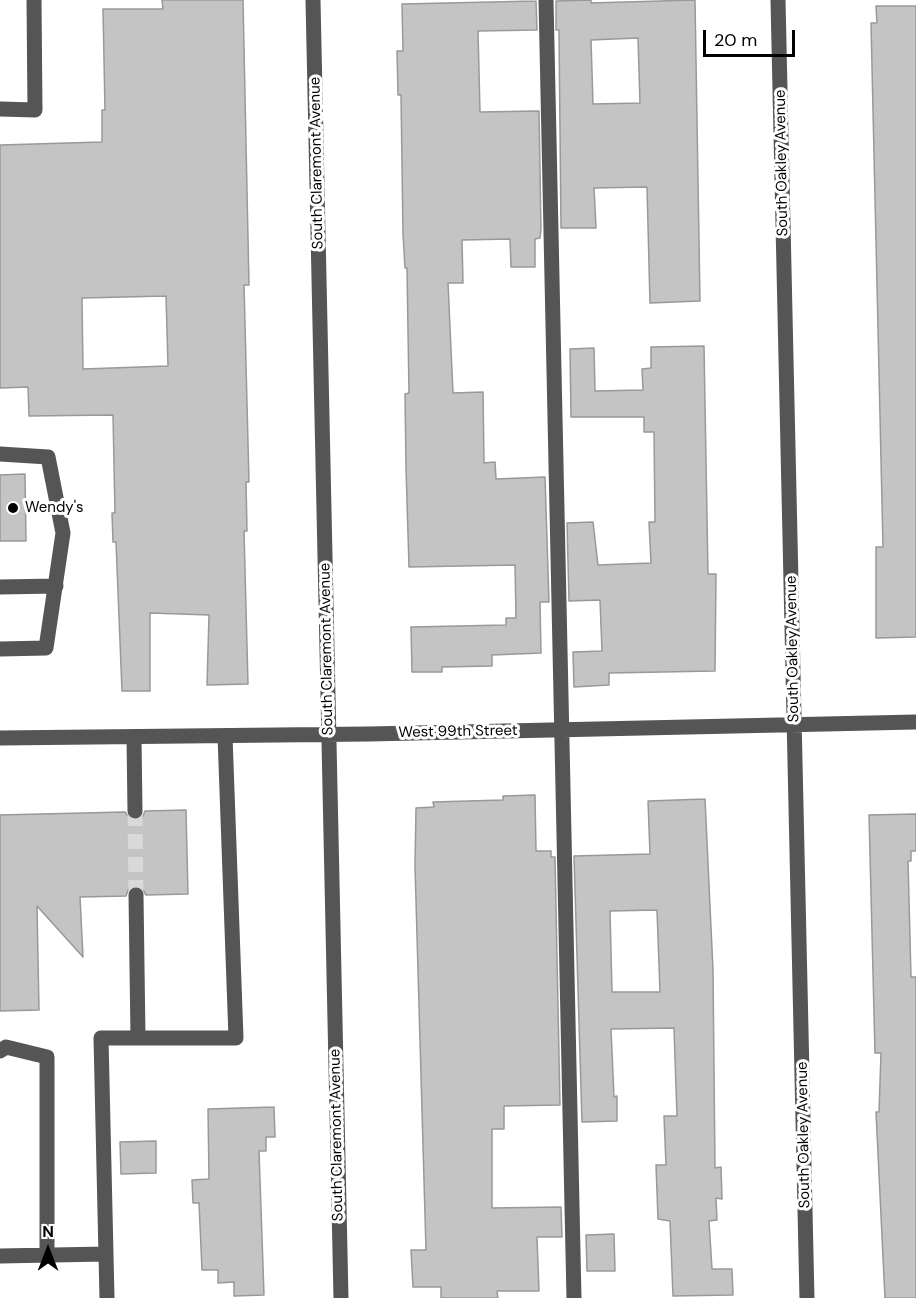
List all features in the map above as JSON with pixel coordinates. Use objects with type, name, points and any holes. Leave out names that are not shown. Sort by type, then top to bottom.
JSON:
[{"type":"street","points":[[0,109],[35,110],[34,0]]},
{"type":"street","name":"South Claremont Avenue","points":[[313,0],[341,1298]]},
{"type":"street","points":[[546,0],[574,1298]]},
{"type":"street","name":"South Oakley Avenue","points":[[778,0],[807,1298]]},
{"type":"street","points":[[0,454],[48,457],[63,533],[46,648],[0,649]]},
{"type":"street","points":[[0,587],[56,586]]},
{"type":"street","name":"West 99th Street","points":[[0,738],[329,735],[916,722]]},
{"type":"street","points":[[107,1298],[101,1038],[236,1038],[225,736]]},
{"type":"street","points":[[134,737],[135,811]]},
{"type":"street","points":[[136,896],[138,1038]]},
{"type":"street","points":[[0,1051],[6,1047],[47,1057],[47,1255]]},
{"type":"street","points":[[0,1256],[106,1254]]},
{"type":"building","points":[[162,0],[243,0],[249,285],[244,285],[249,482],[246,482],[247,531],[244,531],[248,684],[207,685],[209,615],[150,613],[150,691],[122,691],[116,542],[113,542],[112,513],[115,513],[113,415],[29,416],[28,387],[0,388],[0,145],[102,142],[102,110],[105,110],[103,9],[163,9]],"holes":[[[166,296],[168,366],[83,369],[82,298]]]},
{"type":"building","points":[[591,0],[591,3],[695,0],[700,301],[650,303],[647,187],[594,188],[596,228],[561,228],[559,30],[556,30],[556,1]],"holes":[[[638,38],[640,103],[593,104],[591,40]]]},
{"type":"building","points":[[536,1],[537,30],[478,31],[480,112],[539,111],[541,229],[540,238],[535,239],[535,267],[511,267],[510,239],[462,240],[463,283],[448,283],[453,393],[483,392],[484,463],[495,462],[496,479],[545,477],[549,602],[540,602],[541,653],[492,655],[492,666],[442,667],[442,672],[412,672],[411,627],[506,625],[506,618],[516,618],[515,565],[409,567],[405,394],[409,393],[407,268],[405,268],[403,234],[401,95],[398,95],[397,51],[403,51],[402,4]]},
{"type":"building","points":[[876,6],[916,6],[916,637],[876,638],[876,547],[883,547],[871,23],[877,23]]},
{"type":"building","points":[[704,346],[708,574],[716,574],[715,671],[609,673],[609,685],[574,687],[573,652],[602,651],[600,600],[569,601],[567,523],[593,522],[598,565],[651,563],[649,522],[655,522],[654,432],[644,432],[644,417],[571,417],[570,349],[594,348],[595,391],[643,390],[642,369],[651,368],[651,347]]},
{"type":"building","name":"Wendy's","points":[[25,474],[26,541],[0,541],[0,475]]},
{"type":"building","points":[[535,795],[536,851],[551,851],[551,857],[555,857],[560,1105],[504,1106],[504,1129],[492,1129],[492,1208],[561,1207],[562,1237],[537,1237],[539,1291],[497,1291],[498,1298],[441,1298],[441,1287],[413,1287],[411,1250],[426,1250],[415,866],[416,808],[434,807],[433,802],[503,800],[503,796]]},
{"type":"building","points":[[705,799],[713,970],[715,1168],[721,1167],[722,1199],[716,1198],[717,1220],[709,1221],[712,1269],[732,1269],[733,1295],[673,1296],[670,1221],[658,1219],[656,1165],[666,1165],[664,1116],[677,1116],[674,1028],[611,1029],[617,1121],[582,1122],[574,856],[650,854],[648,801]],"holes":[[[657,910],[660,992],[612,992],[610,911]]]},
{"type":"building","points":[[186,810],[188,894],[146,895],[141,887],[135,885],[128,890],[126,896],[80,897],[83,957],[37,906],[39,1010],[0,1011],[0,815],[125,812],[130,819],[136,821],[143,816],[145,811]]},
{"type":"building","points":[[916,814],[916,851],[911,851],[911,861],[908,861],[911,977],[916,977],[916,1298],[885,1298],[876,1112],[879,1112],[881,1053],[875,1053],[869,815]]},
{"type":"building","points":[[274,1107],[275,1137],[266,1137],[266,1151],[259,1151],[264,1295],[234,1296],[234,1282],[218,1283],[218,1270],[202,1270],[199,1203],[193,1203],[192,1180],[209,1179],[208,1109]]},
{"type":"building","points":[[156,1141],[156,1173],[121,1174],[120,1142]]},
{"type":"building","points":[[614,1234],[615,1271],[587,1271],[586,1235]]},
{"type":"tunnel","points":[[135,811],[136,895]]},
{"type":"place","name":"Wendy's","points":[[13,508]]}]
